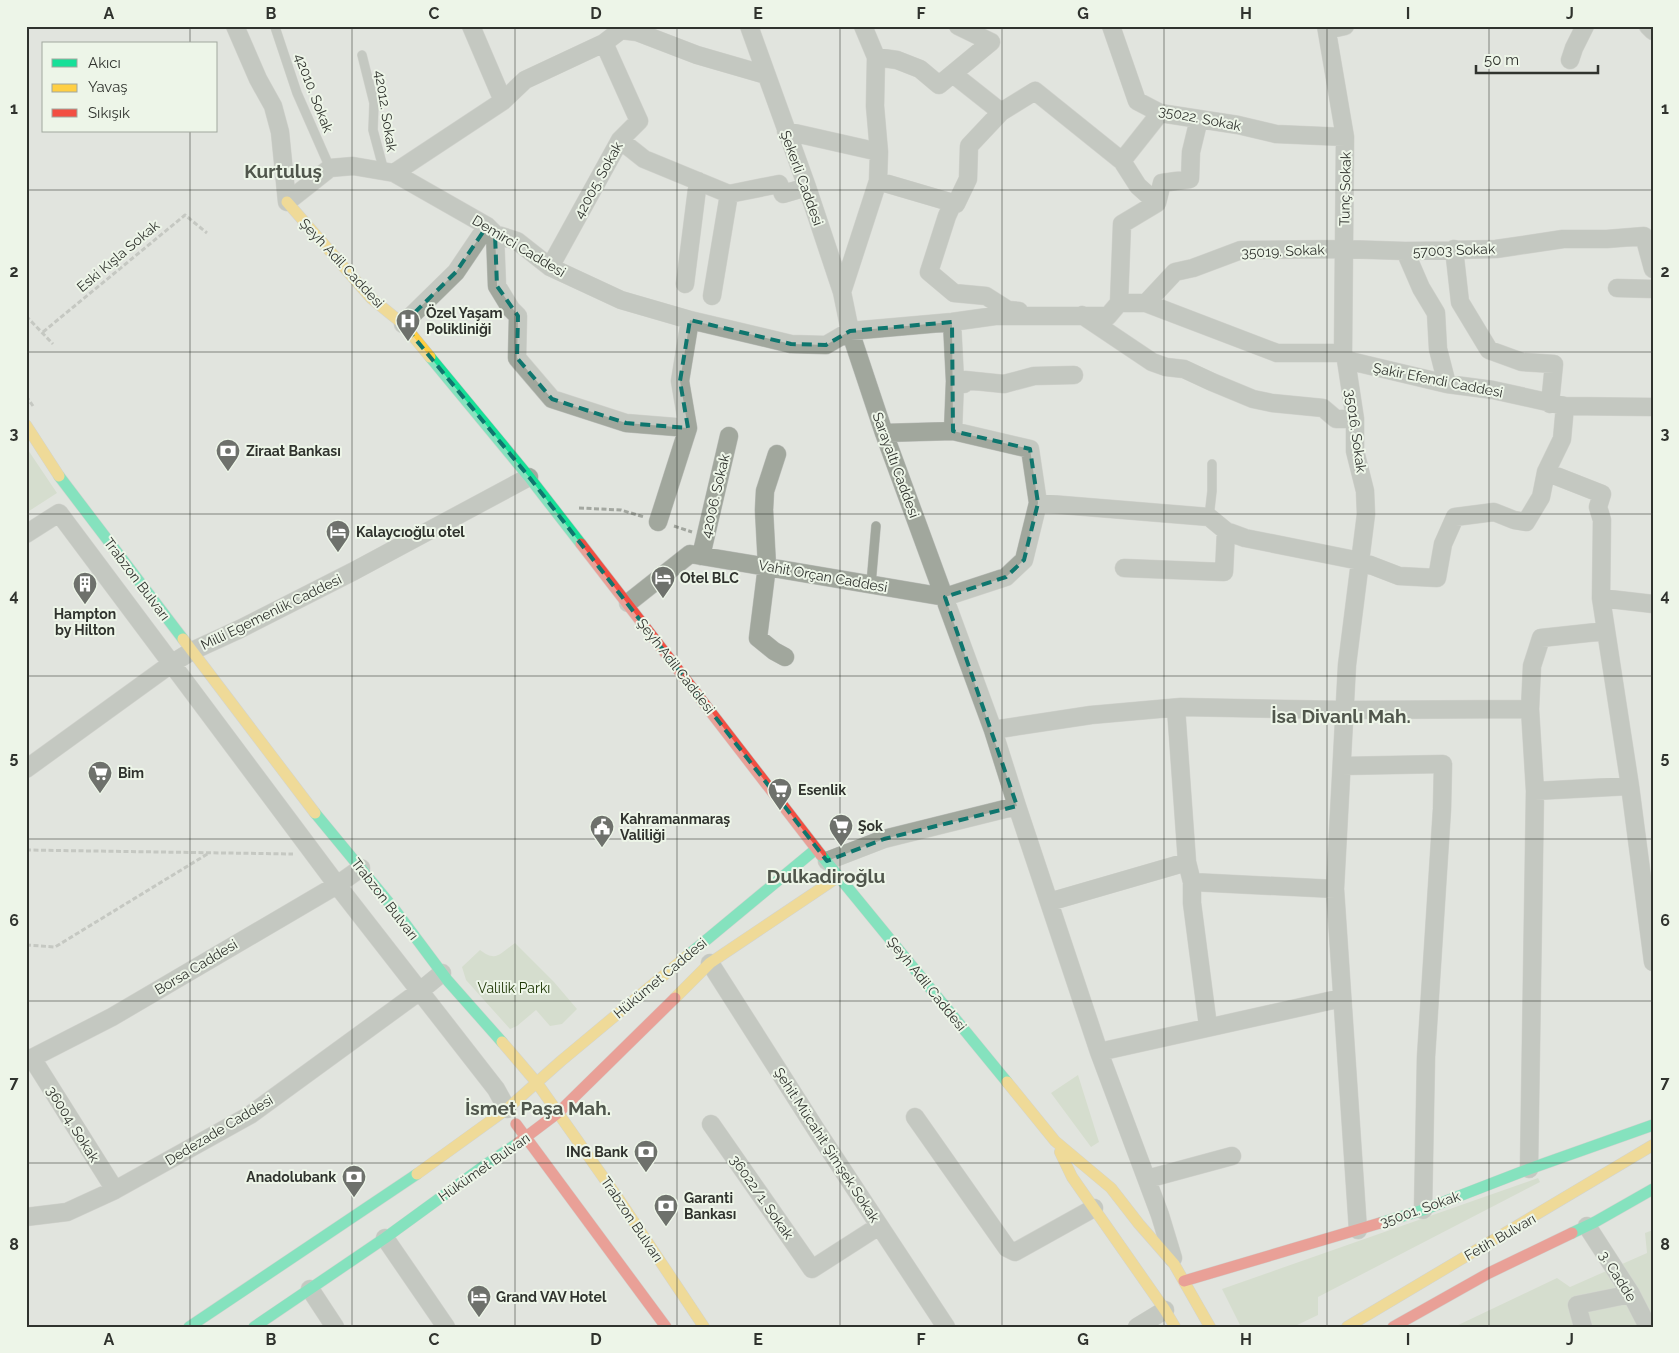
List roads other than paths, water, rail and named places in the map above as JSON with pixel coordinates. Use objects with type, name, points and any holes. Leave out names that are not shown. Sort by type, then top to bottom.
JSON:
[{"type":"main road","name":"Şeyh Adil Caddesi","points":[[287,202],[371,298],[403,324],[529,476],[838,877],[1055,1141],[1111,1188],[1174,1264],[1210,1327]]},
{"type":"main road","name":"Trabzon Bulvarı","points":[[26,426],[58,476],[313,810],[361,868],[442,973],[538,1084],[559,1112],[704,1327]]},
{"type":"main road","name":"Hükümet Caddesi","points":[[507,1110],[568,1055],[821,855]]},
{"type":"main road","name":"Hükümet Bulvarı","points":[[254,1327],[385,1238],[488,1163],[526,1138],[559,1112],[710,963],[838,877]]},
{"type":"main road","name":"Trabzon Bulvarı","points":[[507,1110],[666,1327]]},
{"type":"main road","points":[[189,1327],[442,1157],[507,1110]]},
{"type":"main road","name":"35001. Sokak","points":[[1184,1281],[1423,1210],[1529,1169],[1653,1125]]},
{"type":"main road","name":"Şeyh Adil Caddesi","points":[[1055,1141],[1072,1177],[1176,1327]]},
{"type":"main road","points":[[1649,1149],[1634,1160],[1634,1177],[1642,1185],[1653,1188]]},
{"type":"main road","name":"Fetih Bulvarı","points":[[1347,1327],[1649,1149]]},
{"type":"main road","name":"Fetih Bulvarı","points":[[1393,1327],[1489,1273],[1587,1226],[1653,1188]]},
{"type":"street","points":[[235,26],[258,79],[273,106],[280,132],[287,202]]},
{"type":"street","points":[[471,26],[503,101]]},
{"type":"street","name":"Şekerli Caddesi","points":[[749,26],[807,187],[842,292],[850,331]]},
{"type":"street","points":[[842,292],[878,181],[879,152],[875,106],[876,57],[863,26]]},
{"type":"street","points":[[876,57],[897,60],[920,69],[939,85],[991,42],[958,26]]},
{"type":"street","name":"35022. Sokak","points":[[1111,26],[1136,101],[1160,113],[1238,125],[1276,134],[1345,137]]},
{"type":"street","points":[[1327,28],[1345,26]]},
{"type":"street","points":[[1570,60],[1585,26]]},
{"type":"street","points":[[1648,26],[1653,31]]},
{"type":"street","points":[[389,172],[503,101],[525,80],[604,43],[619,28],[637,32],[697,55],[766,75]]},
{"type":"street","name":"Tunç Sokak","points":[[1327,28],[1345,137],[1344,356]]},
{"type":"street","name":"42005. Sokak","points":[[550,267],[620,140],[639,121],[604,43]]},
{"type":"street","points":[[953,74],[1001,112]]},
{"type":"street","points":[[878,181],[956,204],[968,179],[969,146],[1001,112],[1035,91],[1122,161],[1138,186],[1157,202]]},
{"type":"street","points":[[1122,161],[1160,113]]},
{"type":"street","points":[[953,203],[929,272],[954,293],[986,296],[1008,310],[1108,316],[1119,303],[1122,224],[1157,202],[1162,183],[1190,179],[1191,152],[1199,119]]},
{"type":"street","points":[[786,131],[879,152]]},
{"type":"street","points":[[620,140],[644,159],[730,194],[780,184],[782,194],[807,187]]},
{"type":"street","name":"Demirci Caddesi","points":[[330,168],[354,166],[389,172],[491,230],[517,241],[550,267],[621,300],[690,320],[791,344],[826,345],[850,331]]},
{"type":"street","points":[[287,202],[330,168]]},
{"type":"street","points":[[685,284],[698,181]]},
{"type":"street","points":[[712,296],[730,194]]},
{"type":"street","points":[[403,324],[456,272],[491,230]]},
{"type":"street","points":[[491,230],[497,286],[511,309],[518,316],[516,358],[552,399],[626,423],[688,428]]},
{"type":"street","name":"57003 Sokak","points":[[1344,249],[1405,251],[1496,249],[1563,239],[1607,239],[1644,236],[1653,269]]},
{"type":"street","name":"35019. Sokak","points":[[1146,303],[1175,272],[1194,268],[1241,250],[1344,249]]},
{"type":"street","points":[[1038,503],[1209,517],[1226,531],[1245,538],[1360,561],[1399,576],[1437,578],[1443,544],[1455,517],[1494,512],[1526,522],[1541,497],[1546,472],[1562,439],[1554,364],[1522,362],[1489,350],[1460,302],[1454,249]]},
{"type":"street","points":[[1405,251],[1421,288],[1436,312],[1438,349],[1447,384]]},
{"type":"street","points":[[1617,288],[1653,289]]},
{"type":"street","points":[[1119,303],[1146,303]]},
{"type":"street","name":"Şakir Efendi Caddesi","points":[[1146,303],[1277,353],[1344,356],[1447,384],[1493,390],[1558,405],[1653,407]]},
{"type":"street","points":[[850,331],[952,322],[995,316],[1082,315],[1152,362],[1166,367],[1184,369],[1253,399],[1272,403],[1323,408],[1336,419],[1356,419]]},
{"type":"street","points":[[658,522],[688,428],[680,381],[690,320]]},
{"type":"street","points":[[952,322],[955,381],[953,431]]},
{"type":"street","name":"Sarayaltı Caddesi","points":[[850,331],[884,433],[993,730],[1099,1052],[1160,1215],[1174,1264]]},
{"type":"street","name":"35016. Sokak","points":[[1344,356],[1356,419],[1356,450],[1365,491],[1366,506],[1347,665],[1335,889],[1358,1230]]},
{"type":"street","points":[[955,381],[956,384],[964,384],[965,380],[1004,384],[1034,376],[1074,375]]},
{"type":"street","points":[[884,433],[953,431],[1030,449],[1038,503],[1024,560],[1006,577],[945,598]]},
{"type":"street","name":"42006. Sokak","points":[[701,556],[729,436]]},
{"type":"street","points":[[777,454],[765,491],[764,510],[767,566],[758,638],[774,651],[785,656]]},
{"type":"street","points":[[1546,472],[1602,494],[1598,507],[1602,520],[1600,598],[1651,919],[1653,962]]},
{"type":"street","name":"Milli Egemenlik Caddesi","points":[[31,766],[166,667],[192,651],[240,629],[346,575],[529,476]]},
{"type":"street","name":"Trabzon Bulvarı","points":[[26,534],[59,513],[166,667],[315,855],[496,1089],[507,1110]]},
{"type":"street","points":[[1124,568],[1224,572],[1226,531]]},
{"type":"street","name":"Vahit Orçan Caddesi","points":[[628,603],[690,554],[945,598]]},
{"type":"street","points":[[1600,598],[1653,604]]},
{"type":"street","points":[[1529,1169],[1534,791],[1530,709],[1532,666],[1541,638],[1606,631]]},
{"type":"street","points":[[1176,708],[1187,862],[1192,882],[1192,903],[1208,1026]]},
{"type":"street","points":[[993,730],[1091,715],[1176,708],[1345,710],[1530,709]]},
{"type":"street","points":[[1342,766],[1443,764],[1442,809],[1426,1057],[1423,1210]]},
{"type":"street","points":[[1534,791],[1630,786]]},
{"type":"street","points":[[821,855],[1017,806]]},
{"type":"street","points":[[1049,902],[1187,862]]},
{"type":"street","name":"Borsa Caddesi","points":[[29,1058],[112,1017],[337,885],[361,868]]},
{"type":"street","points":[[1192,882],[1335,889]]},
{"type":"street","name":"Şehit Mücahit Şimşek Sokak","points":[[710,963],[946,1327]]},
{"type":"street","name":"Dedezade Caddesi","points":[[26,1217],[67,1212],[115,1190],[250,1115],[442,973]]},
{"type":"street","points":[[1099,1052],[1208,1026],[1342,998]]},
{"type":"street","name":"36004. Sokak","points":[[29,1058],[115,1190]]},
{"type":"street","points":[[914,1117],[1007,1248],[1015,1252],[1094,1208]]},
{"type":"street","name":"36022/1. Sokak","points":[[711,1124],[812,1269],[879,1226]]},
{"type":"street","points":[[1147,1179],[1232,1156]]},
{"type":"street","name":"3. Cadde","points":[[1587,1226],[1630,1294],[1648,1327]]},
{"type":"street","points":[[385,1238],[446,1327]]},
{"type":"street","points":[[310,1289],[335,1327]]},
{"type":"street","points":[[1583,1327],[1577,1306],[1630,1294]]},
{"type":"street","points":[[1137,1327],[1165,1310]]},
{"type":"lane","name":"42010. Sokak","points":[[275,27],[297,93],[330,168]]},
{"type":"lane","name":"42012. Sokak","points":[[362,54],[374,103],[373,130],[389,172]]},
{"type":"lane","points":[[1209,517],[1212,491],[1212,464]]},
{"type":"lane","points":[[870,584],[876,526]]},
{"type":"place","name":"Özel Yaşam Polikliniği","points":[[408,342]]},
{"type":"place","name":"Ziraat Bankası","points":[[228,472]]},
{"type":"place","name":"Kalaycıoğlu otel","points":[[338,553]]},
{"type":"place","name":"Otel BLC","points":[[663,599]]},
{"type":"place","name":"Hampton by Hilton","points":[[85,605]]},
{"type":"place","name":"Bim","points":[[100,794]]},
{"type":"place","name":"Esenlik","points":[[780,811]]},
{"type":"place","name":"Şok","points":[[841,847]]},
{"type":"place","name":"Kahramanmaraş Valiliği","points":[[602,848]]},
{"type":"place","name":"ING Bank","points":[[646,1173]]},
{"type":"place","name":"Anadolubank","points":[[354,1198]]},
{"type":"place","name":"Garanti Bankası","points":[[666,1227]]},
{"type":"place","name":"Grand VAV Hotel","points":[[479,1318]]},
{"type":"district","name":"Kurtuluş","points":[[283,171]]},
{"type":"district","name":"İsa Divanlı Mah.","points":[[1341,716]]},
{"type":"district","name":"Dulkadiroğlu","points":[[826,876]]},
{"type":"district","name":"İsmet Paşa Mah.","points":[[538,1108]]},
{"type":"park label","name":"Valilik Parkı","points":[[514,988]]}]
